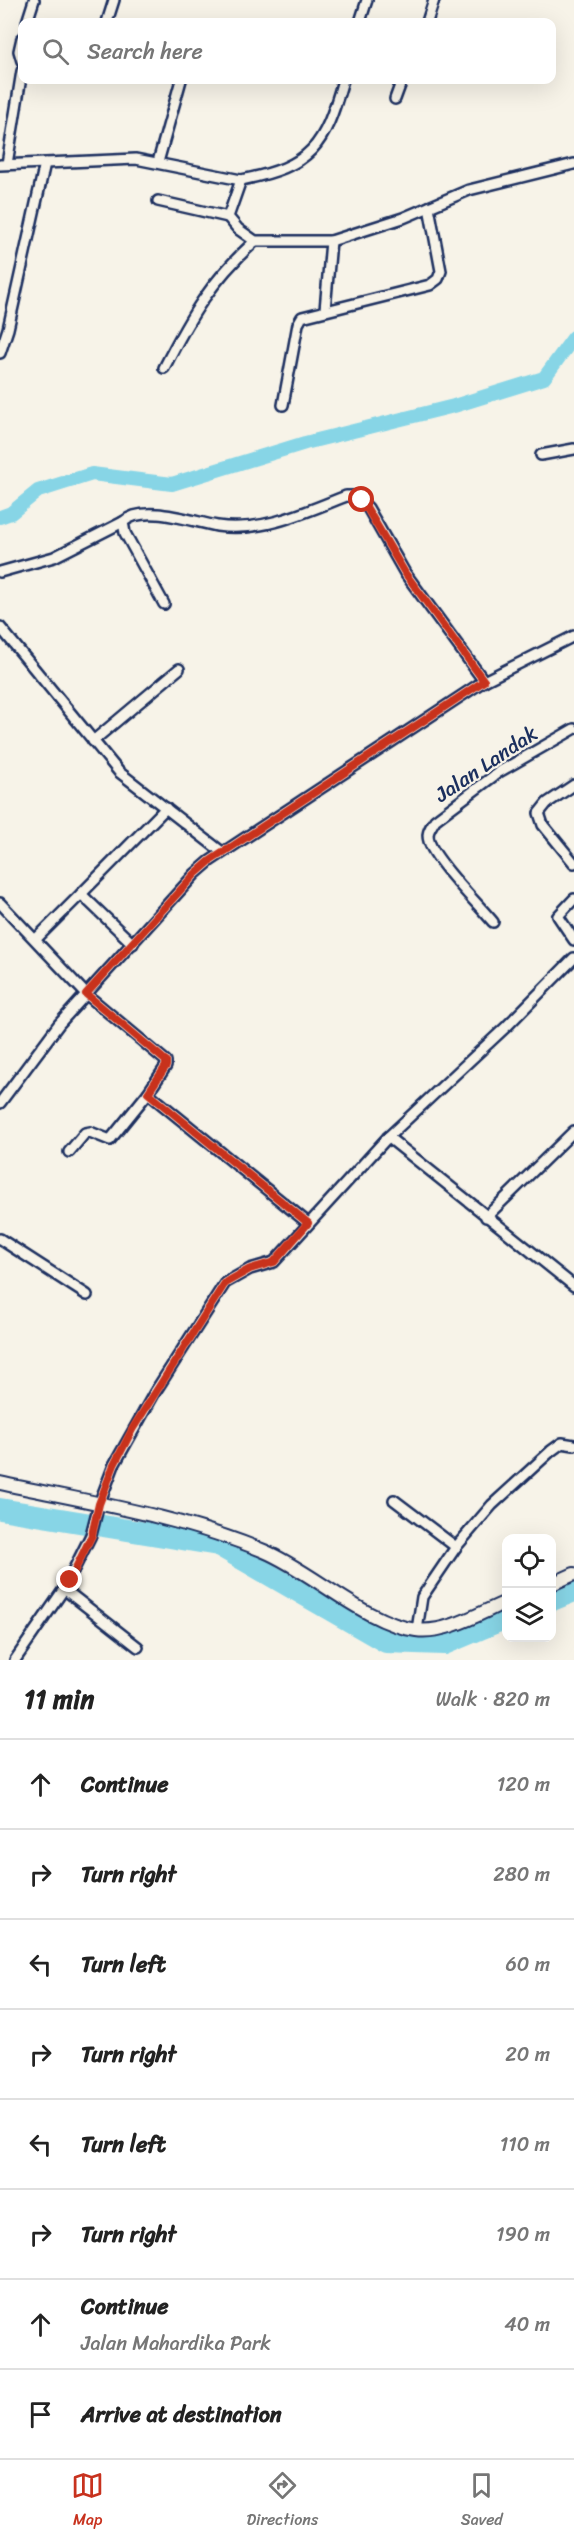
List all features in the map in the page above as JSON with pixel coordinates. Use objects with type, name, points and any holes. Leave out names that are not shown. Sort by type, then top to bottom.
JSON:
[{"type":"street","points":[[28,18],[34,0]]},
{"type":"street","points":[[108,18],[114,0]]},
{"type":"street","points":[[361,18],[367,0]]},
{"type":"street","points":[[428,18],[434,0]]},
{"type":"street","points":[[19,84],[3,165],[136,159],[241,180],[283,169],[306,157],[319,143],[330,125],[342,84]]},
{"type":"street","points":[[158,162],[180,84]]},
{"type":"street","points":[[395,99],[401,84]]},
{"type":"street","points":[[0,353],[8,329],[45,163]]},
{"type":"street","points":[[158,201],[228,218],[238,229],[255,241],[331,241],[429,207],[469,190],[574,164]]},
{"type":"street","points":[[228,218],[241,180]]},
{"type":"street","points":[[283,405],[298,324],[308,313],[430,285],[438,279],[441,271],[440,261],[429,207]]},
{"type":"street","points":[[164,368],[201,300],[234,260],[255,241]]},
{"type":"street","points":[[325,309],[331,241]]},
{"type":"street","points":[[540,455],[574,449]]},
{"type":"street","points":[[0,572],[54,556],[140,514],[159,514],[218,526],[250,527],[269,524],[346,496],[356,496],[368,508],[405,573],[484,681]]},
{"type":"street","points":[[123,522],[125,533],[164,604]]},
{"type":"street","points":[[0,627],[119,772],[222,852]]},
{"type":"street","points":[[0,1103],[24,1067],[86,994],[195,874],[222,852],[484,681],[574,636]]},
{"type":"street","points":[[93,741],[179,669]]},
{"type":"street","name":"Jalan Landak","points":[[493,922],[438,856],[429,842],[428,830],[435,820],[499,772],[574,729]]},
{"type":"street","points":[[574,785],[548,803],[539,813],[543,825],[574,863]]},
{"type":"street","points":[[36,939],[166,808]]},
{"type":"street","points":[[81,894],[133,944]]},
{"type":"street","points":[[574,899],[558,916],[574,940]]},
{"type":"street","points":[[1,906],[36,939],[86,994],[166,1061],[166,1066],[148,1093],[110,1140],[90,1132],[85,1133],[69,1152]]},
{"type":"street","points":[[15,1660],[64,1589],[93,1531],[98,1508],[114,1465],[133,1428],[225,1283],[250,1269],[274,1262],[388,1137],[507,1026],[574,958]]},
{"type":"street","points":[[148,1093],[308,1223]]},
{"type":"street","points":[[486,1217],[574,1131]]},
{"type":"street","points":[[388,1137],[574,1286]]},
{"type":"street","points":[[0,1239],[87,1295]]},
{"type":"street","points":[[417,1630],[422,1597],[456,1547],[492,1505],[545,1456],[562,1443],[574,1445]]},
{"type":"street","points":[[0,1483],[98,1508],[199,1528],[246,1543],[274,1556],[392,1624],[417,1630],[436,1630],[502,1604]]},
{"type":"street","points":[[394,1500],[456,1547]]},
{"type":"street","points":[[556,1582],[574,1574]]},
{"type":"street","points":[[64,1589],[138,1647]]},
{"type":"waterway","points":[[0,517],[11,513],[38,491],[92,474],[172,484],[305,443],[454,406],[544,378],[574,337]]},
{"type":"waterway","points":[[0,1509],[218,1545],[386,1642],[444,1644],[502,1620]]},
{"type":"waterway","points":[[556,1598],[574,1591]]},
{"type":"route","points":[[70,1580],[92,1535],[99,1504],[114,1465],[133,1428],[225,1283],[250,1269],[274,1262],[308,1223],[148,1093],[166,1066],[166,1061],[86,994],[195,874],[210,861],[484,681],[405,573],[362,500]]}]
